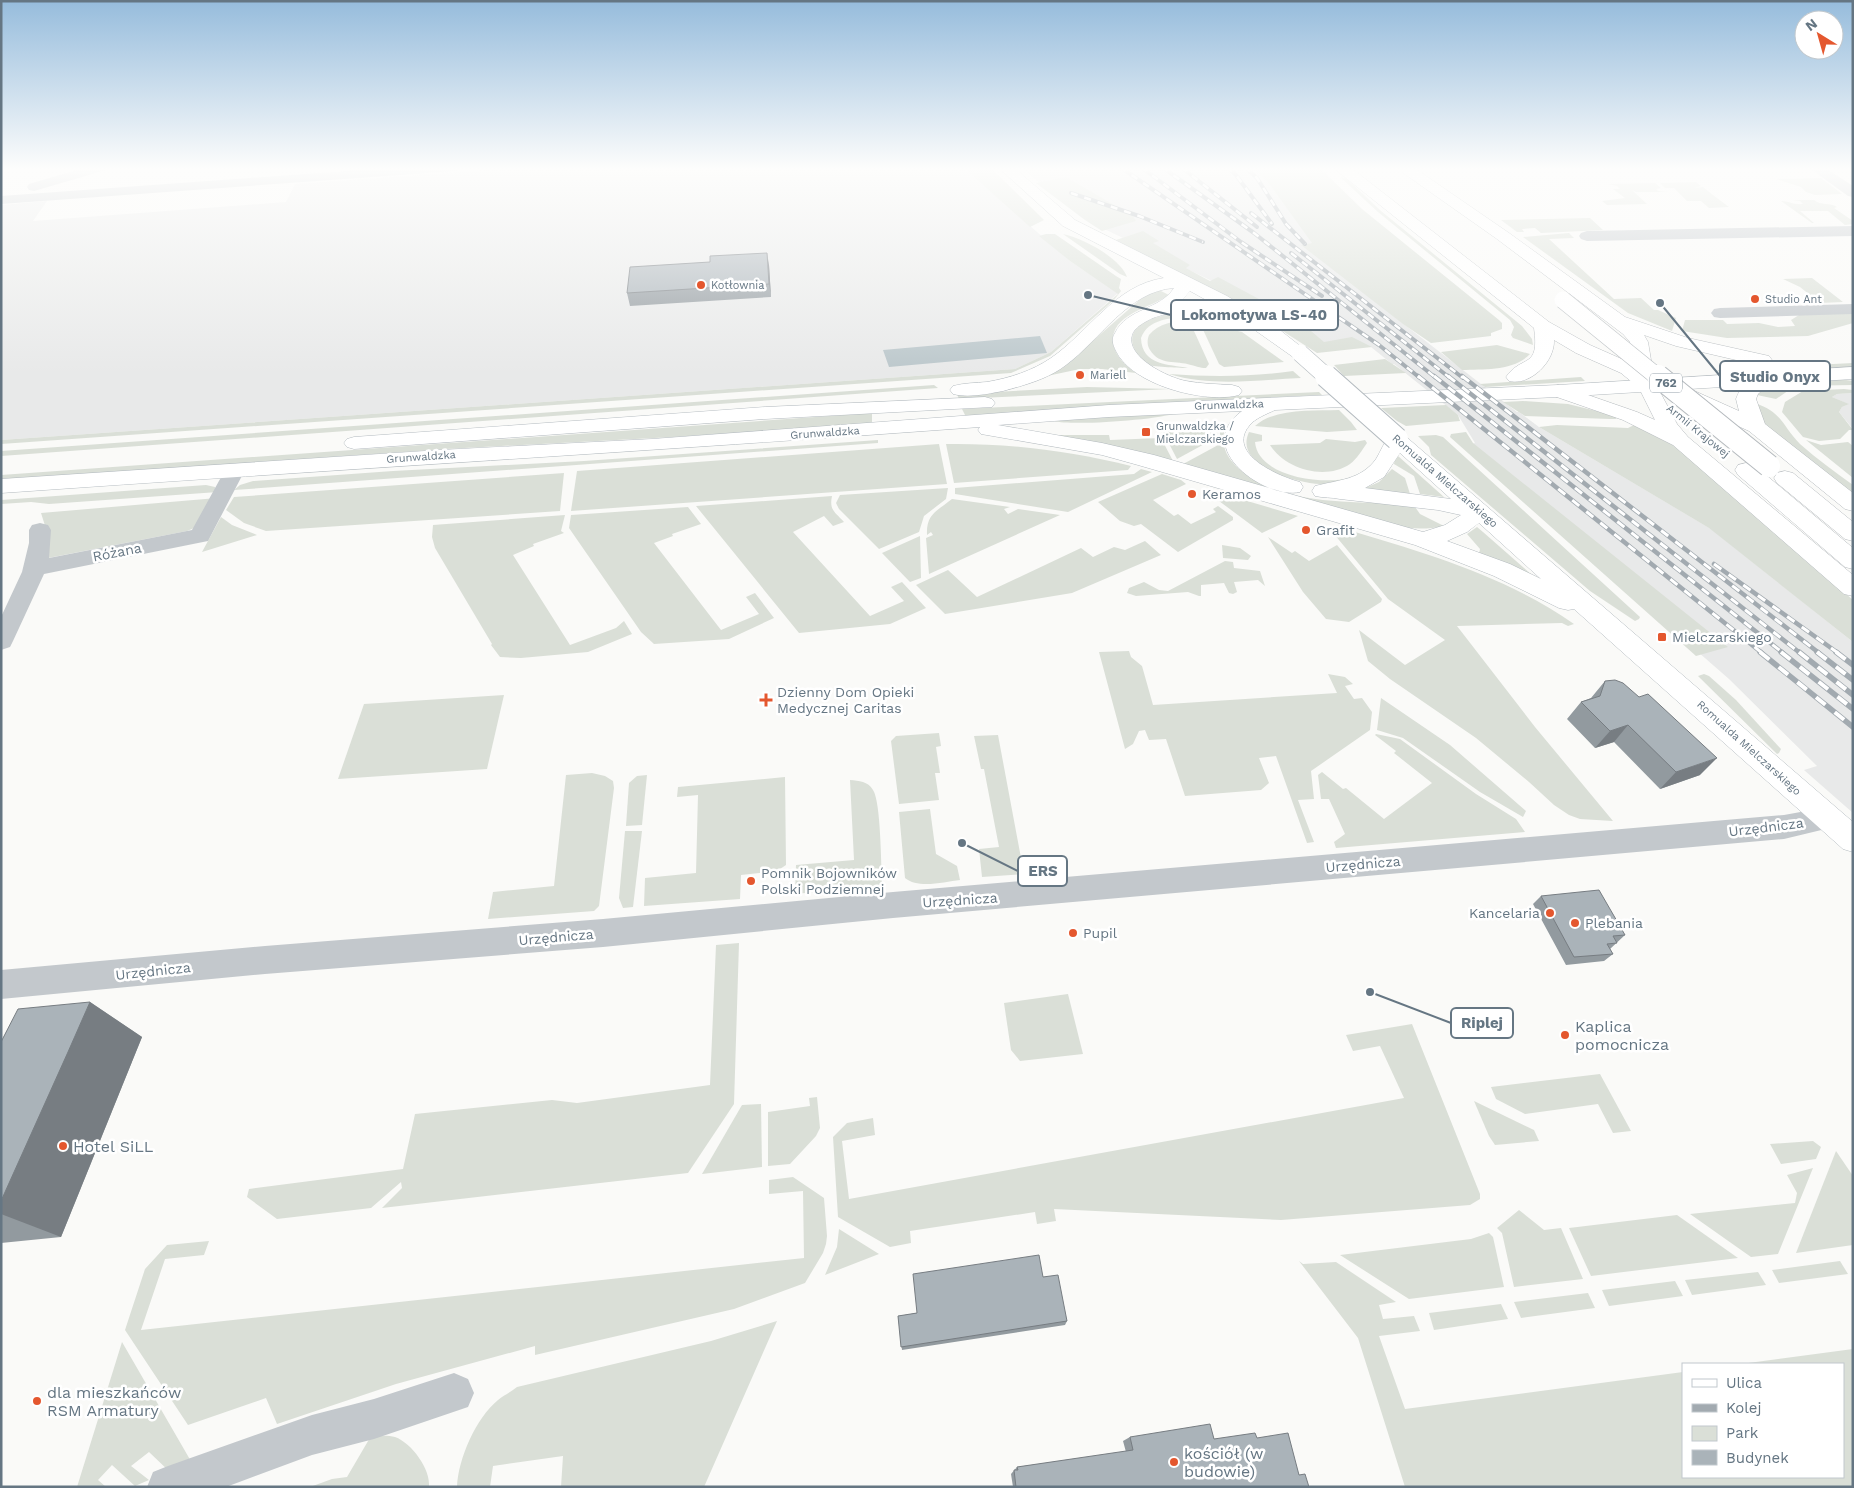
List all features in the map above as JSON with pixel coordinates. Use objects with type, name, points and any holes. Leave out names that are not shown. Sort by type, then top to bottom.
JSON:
[{"type":"main road","name":"Romualda Mielczarskiego","points":[[1093,236],[1185,281],[1236,309],[1265,327],[1300,353],[1853,840]]},
{"type":"main road","points":[[1429,236],[1543,326],[1578,346],[1756,427],[1853,504]]},
{"type":"main road","points":[[1452,236],[1509,279]]},
{"type":"main road","name":"Armii Krajowej","points":[[1482,236],[1853,534]]},
{"type":"main road","points":[[1504,236],[1619,322],[1637,338],[1643,376],[1668,426],[1681,441],[1853,588]]},
{"type":"main road","points":[[1122,252],[1133,282]]},
{"type":"main road","points":[[1133,282],[1155,285],[1185,281]]},
{"type":"main road","points":[[1185,281],[1178,296],[1160,309],[1143,315],[1129,325],[1122,336],[1122,346],[1133,361],[1152,374],[1176,385],[1235,391]]},
{"type":"main road","points":[[764,413],[814,402],[992,388],[1019,381],[1061,360],[1133,282]]},
{"type":"main road","name":"Armii Krajowej","points":[[1541,303],[1853,560]]},
{"type":"main road","points":[[1160,309],[1192,309],[1215,312],[1265,327]]},
{"type":"main road","points":[[1619,322],[1683,342],[1769,365]]},
{"type":"main road","points":[[1516,377],[1535,365],[1544,355],[1546,343],[1543,326]]},
{"type":"main road","points":[[1700,364],[1769,365],[1853,373]]},
{"type":"main road","points":[[1643,376],[1769,365]]},
{"type":"main road","points":[[1756,427],[1746,405],[1746,396],[1769,365]]},
{"type":"main road","points":[[1643,376],[1671,366]]},
{"type":"main road","name":"Grunwaldzka","points":[[1,469],[764,413],[1516,377],[1643,376]]},
{"type":"main road","name":"Grunwaldzka","points":[[1,486],[440,456],[652,445],[955,424],[1100,411],[1558,391],[1643,376]]},
{"type":"main road","points":[[1558,391],[1630,416],[1681,441]]},
{"type":"main road","points":[[1272,403],[1248,415],[1238,426],[1235,433],[1235,448],[1245,463],[1265,477],[1289,486],[1438,503],[1478,510]]},
{"type":"main road","points":[[955,424],[1102,449],[1423,540],[1502,570],[1602,618]]},
{"type":"main road","points":[[1323,491],[1351,486],[1368,479],[1385,464],[1397,439]]},
{"type":"main road","points":[[1423,540],[1455,530],[1466,524],[1478,510]]},
{"type":"street","points":[[1720,313],[1853,309]]},
{"type":"street","name":"Różana","points":[[34,568],[200,536],[235,470]]},
{"type":"street","points":[[1,641],[34,568],[40,542],[40,530]]},
{"type":"street","name":"Urzędnicza","points":[[1,984],[265,960],[603,933],[893,905],[1784,827],[1828,818]]},
{"type":"street","points":[[168,1487],[312,1435],[374,1419],[454,1393]]},
{"type":"shaded area","points":[[1,236],[1042,236],[1070,261],[1118,293],[1051,352],[1015,369],[1,440]]},
{"type":"shaded area","points":[[1120,236],[1308,236],[1313,243],[1302,245],[1517,412],[1711,529],[1853,642],[1853,813],[1804,770],[1817,766],[1729,679],[1463,447],[1475,443],[1458,415],[1371,347],[1317,347],[1212,281]]},
{"type":"shaded area","points":[[1040,336],[1047,353],[889,367],[883,350]]},
{"type":"shaded area","points":[[1853,393],[1853,429],[1839,412],[1842,407],[1848,404],[1832,397],[1837,394]]},
{"type":"green space","points":[[1040,236],[1059,236],[1121,279],[1119,288],[1121,291],[1114,300],[1050,356],[1011,373],[1,444],[1,440],[1015,369],[1051,352],[1118,294],[1070,261]]},
{"type":"green space","points":[[1066,236],[1072,236],[1090,244],[1109,256],[1123,270],[1127,277]]},
{"type":"green space","points":[[1127,236],[1152,236],[1159,241],[1153,243],[1190,265],[1186,268],[1210,281],[1218,277],[1298,320],[1324,342],[1352,337],[1372,347],[1317,353],[1270,323],[1116,240]]},
{"type":"green space","points":[[1307,236],[1396,236],[1499,320],[1502,323],[1502,329],[1491,333],[1491,336],[1431,343],[1403,324],[1301,245],[1312,243]]},
{"type":"green space","points":[[1408,236],[1412,236],[1522,326],[1532,339],[1533,345],[1513,338],[1511,335],[1514,327],[1510,320]]},
{"type":"green space","points":[[1572,236],[1574,238],[1549,239],[1614,299],[1641,298],[1654,310],[1676,318],[1672,331],[1628,313],[1523,237]]},
{"type":"green space","points":[[1812,278],[1843,302],[1820,303],[1800,287],[1783,279]]},
{"type":"green space","points":[[1157,289],[1169,295],[1125,318],[1118,325],[1114,333],[1113,343],[1118,356],[1136,373],[1102,369],[1080,369],[1047,376],[1063,367],[1144,296]]},
{"type":"green space","points":[[1188,313],[1188,317],[1167,319],[1154,323],[1144,332],[1141,338],[1146,354],[1151,359],[1165,364],[1188,368],[1152,366],[1142,360],[1134,348],[1132,338],[1135,330],[1142,324],[1160,316]]},
{"type":"green space","points":[[1853,313],[1853,323],[1808,336],[1727,338],[1682,331],[1685,320],[1723,320],[1727,324],[1759,323],[1778,327],[1795,326],[1791,320],[1799,315]]},
{"type":"green space","points":[[1189,320],[1209,364],[1206,368],[1163,360],[1154,355],[1148,346],[1149,335],[1157,328],[1172,322]]},
{"type":"green space","points":[[1199,321],[1242,332],[1284,362],[1224,367],[1219,364]]},
{"type":"green space","points":[[1497,345],[1530,354],[1516,364],[1489,369],[1462,370],[1441,352]]},
{"type":"green space","points":[[1385,359],[1406,373],[1344,376],[1334,365]]},
{"type":"green space","points":[[1853,363],[1853,367],[1723,376],[1717,370]]},
{"type":"green space","points":[[1293,371],[1301,378],[1218,382],[1169,374],[1231,376]]},
{"type":"green space","points":[[1581,377],[1585,381],[1485,387],[1480,384]]},
{"type":"green space","points":[[1839,379],[1853,381],[1853,385],[1795,386],[1776,399],[1757,395],[1765,389],[1785,382]]},
{"type":"green space","points":[[934,385],[938,388],[1,456],[1,451]]},
{"type":"green space","points":[[1087,387],[1170,389],[959,399],[957,394]]},
{"type":"green space","points":[[1853,390],[1853,393],[1837,394],[1832,397],[1849,404],[1842,407],[1839,412],[1853,430],[1849,430],[1840,439],[1819,441],[1803,437],[1782,412],[1785,402],[1803,391]]},
{"type":"green space","points":[[1319,392],[1322,395],[1098,406],[966,417],[962,409]]},
{"type":"green space","points":[[1523,401],[1568,404],[1617,416],[1616,419],[1610,419],[1525,416],[1503,402]]},
{"type":"green space","points":[[1754,403],[1770,410],[1781,420],[1800,444],[1853,485],[1853,495],[1774,433],[1759,417]]},
{"type":"green space","points":[[1446,405],[1458,415],[1460,421],[1406,426],[1381,408]]},
{"type":"green space","points":[[1339,410],[1357,430],[1327,432],[1255,426],[1263,420],[1284,413]]},
{"type":"green space","points":[[872,413],[872,424],[446,449],[1,480],[1,475]]},
{"type":"green space","points":[[1176,413],[1166,416],[1115,422],[1078,423],[1054,421],[1099,416]]},
{"type":"green space","points":[[1636,424],[1667,441],[1690,457],[1853,600],[1853,642],[1709,528],[1539,427],[1557,425],[1628,428]]},
{"type":"green space","points":[[1225,428],[1224,444],[1232,462],[1254,480],[1274,489],[1320,500],[1413,504],[1420,514],[1444,526],[1410,528],[1393,526],[1359,518],[1184,466],[1185,463],[1220,444],[1220,431]]},
{"type":"green space","points":[[1211,429],[1210,441],[1177,459],[1163,432]]},
{"type":"green space","points":[[1249,432],[1262,435],[1262,441],[1255,442],[1259,454],[1267,463],[1279,471],[1293,476],[1309,479],[1338,480],[1356,475],[1372,464],[1358,477],[1344,482],[1324,484],[1297,480],[1283,476],[1258,463],[1250,454],[1247,444]]},
{"type":"green space","points":[[1466,432],[1473,443],[1728,647],[1696,656],[1450,437],[1451,434]]},
{"type":"green space","points":[[1053,435],[1109,435],[1110,440],[1161,438],[1173,461]]},
{"type":"green space","points":[[1436,435],[1443,437],[1640,617],[1639,619],[1635,621],[1590,591],[1431,455],[1429,447],[1418,436]]},
{"type":"green space","points":[[1326,439],[1355,442],[1365,440],[1367,443],[1350,464],[1329,472],[1306,470],[1295,466],[1285,460],[1270,445],[1320,443]]},
{"type":"green space","points":[[878,440],[878,443],[234,490],[240,485],[253,481],[393,471],[584,461]]},
{"type":"green space","points":[[1806,440],[1821,445],[1848,442],[1853,446],[1853,478]]},
{"type":"green space","points":[[939,444],[947,484],[571,511],[577,471]]},
{"type":"green space","points":[[946,444],[993,445],[1039,449],[1131,466],[1128,470],[954,483]]},
{"type":"green space","points":[[1395,456],[1398,456],[1444,497],[1420,494],[1414,476],[1394,464]]},
{"type":"green space","points":[[1141,469],[1152,472],[1068,512],[955,494],[955,488],[1134,474]]},
{"type":"green space","points":[[1392,469],[1405,478],[1410,494],[1363,489],[1379,482]]},
{"type":"green space","points":[[564,473],[560,511],[266,531],[244,523],[226,510],[234,497]]},
{"type":"green space","points":[[1162,474],[1181,480],[1186,484],[1153,500],[1174,516],[1178,514],[1191,524],[1216,512],[1213,509],[1218,506],[1233,517],[1233,520],[1178,552],[1141,524],[1134,526],[1120,521],[1098,502]]},
{"type":"green space","points":[[206,485],[215,487],[218,492],[49,504],[31,502],[1,504],[1,500]]},
{"type":"green space","points":[[948,488],[946,499],[924,516],[919,532],[879,549],[839,509],[836,503],[840,495]]},
{"type":"green space","points":[[1212,491],[1298,516],[1262,533],[1215,498],[1217,496]]},
{"type":"green space","points":[[832,496],[832,508],[844,522],[833,526],[824,516],[793,532],[870,616],[904,601],[891,587],[902,582],[926,608],[890,624],[799,633],[696,506]]},
{"type":"green space","points":[[217,498],[199,526],[187,531],[48,558],[48,535],[41,513]]},
{"type":"green space","points":[[952,499],[1010,507],[1004,509],[1008,514],[1018,509],[1060,515],[929,574],[926,538],[933,535],[931,532],[927,535],[928,522],[937,510]]},
{"type":"green space","points":[[688,507],[701,524],[672,534],[673,536],[654,543],[721,630],[759,614],[746,597],[755,593],[774,618],[729,639],[654,644],[641,632],[569,528],[571,515]]},
{"type":"green space","points":[[565,515],[561,531],[564,533],[533,544],[534,546],[513,555],[570,645],[616,628],[624,621],[632,634],[588,652],[521,658],[500,657],[491,645],[435,548],[432,537],[433,525]]},
{"type":"green space","points":[[221,517],[232,525],[257,535],[202,552]]},
{"type":"green space","points":[[1477,527],[1533,576],[1479,554],[1480,549],[1467,534]]},
{"type":"green space","points":[[1345,529],[1405,547],[1492,579],[1520,592],[1574,624],[1568,626],[1562,623],[1457,626],[1535,727],[1613,821],[1580,819],[1569,815],[1554,805],[1476,738],[1390,679],[1368,661],[1359,630],[1405,665],[1445,640],[1388,599],[1334,534]]},
{"type":"green space","points":[[920,536],[921,578],[910,582],[882,553]]},
{"type":"green space","points":[[1268,537],[1292,553],[1295,551],[1309,561],[1337,545],[1382,599],[1381,602],[1349,622],[1326,619],[1303,592]]},
{"type":"green space","points":[[1145,541],[1161,555],[1072,593],[945,614],[916,585],[948,570],[977,597],[1081,548],[1093,557],[1114,547],[1125,550]]},
{"type":"green space","points":[[1222,545],[1240,548],[1251,556],[1248,560],[1223,558]]},
{"type":"green space","points":[[1225,561],[1233,562],[1234,568],[1260,571],[1265,586],[1258,580],[1234,582],[1237,592],[1233,594],[1229,593],[1224,583],[1201,585],[1201,596],[1188,592],[1136,596],[1127,593],[1129,588],[1144,582],[1159,590],[1168,591]]},
{"type":"green space","points":[[1129,651],[1131,657],[1142,666],[1153,705],[1337,693],[1328,674],[1345,677],[1353,684],[1345,686],[1354,699],[1362,698],[1372,712],[1370,730],[1311,771],[1314,799],[1298,800],[1314,842],[1307,843],[1276,756],[1259,758],[1269,783],[1261,790],[1185,796],[1166,739],[1149,740],[1145,730],[1139,731],[1133,744],[1125,749],[1099,652]]},
{"type":"green space","points":[[1704,674],[1709,676],[1736,700],[1781,749],[1779,753],[1777,754],[1698,676]]},
{"type":"green space","points":[[504,695],[487,769],[338,779],[364,704]]},
{"type":"green space","points":[[1381,698],[1450,745],[1526,811],[1523,817],[1480,792],[1403,738],[1377,730]]},
{"type":"green space","points":[[939,733],[941,746],[936,747],[940,773],[935,773],[939,800],[899,804],[891,741],[896,736]]},
{"type":"green space","points":[[1376,734],[1400,739],[1476,794],[1516,819],[1525,832],[1336,848],[1334,842],[1345,834],[1329,799],[1321,799],[1318,775],[1322,772],[1343,789],[1346,788],[1384,819],[1432,783],[1394,753],[1396,751]]},
{"type":"green space","points":[[998,735],[1024,874],[982,877],[979,849],[999,847],[984,769],[981,769],[974,736]]},
{"type":"green space","points":[[592,773],[605,776],[613,781],[614,788],[599,906],[594,911],[488,919],[493,892],[554,886],[566,775]]},
{"type":"green space","points":[[647,775],[642,825],[626,826],[629,783],[637,776]]},
{"type":"green space","points":[[785,777],[786,865],[777,871],[741,875],[740,899],[644,906],[645,878],[696,873],[698,795],[677,797],[678,787]]},
{"type":"green space","points":[[850,780],[869,785],[876,797],[882,882],[879,886],[795,894],[796,865],[854,860]]},
{"type":"green space","points":[[930,809],[936,854],[957,866],[960,880],[924,884],[905,878],[899,812]]},
{"type":"green space","points":[[625,831],[642,831],[633,907],[623,908],[619,898]]},
{"type":"green space","points":[[739,943],[734,1104],[688,1173],[382,1208],[402,1188],[401,1182],[371,1208],[277,1219],[247,1197],[249,1189],[403,1169],[415,1114],[552,1100],[577,1103],[710,1085],[716,945]]},
{"type":"green space","points":[[1068,994],[1083,1054],[1020,1061],[1011,1050],[1004,1003]]},
{"type":"green space","points":[[1412,1024],[1480,1194],[1480,1199],[1470,1205],[1281,1220],[1054,1209],[1056,1221],[1037,1224],[1035,1212],[910,1231],[911,1243],[890,1247],[838,1217],[833,1137],[847,1123],[873,1118],[875,1135],[842,1141],[849,1199],[1404,1098],[1380,1046],[1353,1051],[1346,1035]]},
{"type":"green space","points":[[1600,1074],[1631,1131],[1613,1133],[1598,1104],[1525,1114],[1496,1099],[1491,1087]]},
{"type":"green space","points":[[817,1097],[820,1128],[816,1136],[790,1164],[768,1166],[768,1112],[810,1106],[809,1098]]},
{"type":"green space","points":[[1474,1101],[1534,1130],[1539,1141],[1495,1145],[1489,1136]]},
{"type":"green space","points":[[761,1104],[762,1167],[702,1174],[742,1105]]},
{"type":"green space","points":[[1813,1141],[1821,1147],[1816,1159],[1781,1164],[1770,1144]]},
{"type":"green space","points":[[1836,1151],[1853,1176],[1853,1245],[1796,1253]]},
{"type":"green space","points":[[1813,1168],[1778,1254],[1751,1257],[1690,1214],[1795,1203],[1797,1193],[1787,1175]]},
{"type":"green space","points":[[793,1177],[824,1198],[826,1244],[823,1253],[805,1283],[734,1309],[535,1355],[535,1346],[396,1384],[277,1424],[266,1398],[188,1425],[125,1330],[145,1269],[167,1245],[209,1241],[204,1255],[165,1259],[141,1330],[804,1258],[803,1191],[769,1194],[769,1180]]},
{"type":"green space","points":[[1519,1210],[1544,1230],[1561,1228],[1583,1279],[1514,1287],[1502,1233],[1497,1228]]},
{"type":"green space","points":[[1677,1215],[1738,1258],[1591,1276],[1569,1228]]},
{"type":"green space","points":[[839,1229],[879,1254],[825,1275],[837,1247]]},
{"type":"green space","points":[[1489,1233],[1493,1237],[1504,1287],[1409,1299],[1340,1255],[1471,1239]]},
{"type":"green space","points":[[1299,1261],[1303,1264],[1336,1262],[1396,1302],[1379,1305],[1383,1319],[1414,1316],[1420,1331],[1379,1336],[1405,1409],[1682,1372],[1682,1478],[1844,1478],[1844,1363],[1748,1363],[1853,1349],[1853,1487],[1405,1487],[1358,1338]]},
{"type":"green space","points":[[1840,1261],[1848,1274],[1779,1283],[1772,1270]]},
{"type":"green space","points":[[1758,1272],[1766,1285],[1692,1295],[1685,1280]]},
{"type":"green space","points":[[1675,1281],[1683,1296],[1609,1306],[1602,1290]]},
{"type":"green space","points":[[1588,1293],[1595,1308],[1521,1318],[1514,1302]]},
{"type":"green space","points":[[1501,1304],[1508,1319],[1434,1330],[1429,1313]]},
{"type":"green space","points":[[777,1321],[704,1487],[561,1487],[563,1456],[493,1466],[490,1487],[457,1487],[465,1452],[482,1417],[500,1398],[517,1387],[711,1341]]},
{"type":"green space","points":[[122,1342],[192,1463],[170,1472],[149,1452],[131,1466],[149,1480],[135,1486],[112,1465],[98,1480],[106,1487],[77,1487]]},
{"type":"green space","points":[[371,1436],[393,1436],[408,1445],[424,1465],[429,1480],[429,1487],[310,1487],[332,1479],[347,1477]]},
{"type":"building","points":[[767,253],[769,284],[627,293],[630,267],[710,262],[710,256]]},
{"type":"building","points":[[1615,680],[1623,683],[1639,697],[1648,694],[1717,758],[1676,772],[1628,725],[1610,731],[1581,702],[1600,696],[1605,681]]},
{"type":"building","name":"Plebania","points":[[1599,890],[1625,935],[1613,936],[1617,943],[1607,944],[1613,954],[1574,957],[1541,896]]},
{"type":"building","points":[[90,1002],[1,1201],[1,1042],[18,1009]]},
{"type":"building","points":[[1039,1255],[1043,1277],[1058,1275],[1067,1321],[901,1347],[898,1316],[917,1313],[913,1274]]},
{"type":"building","name":"kościół (w budowie)","points":[[1210,1424],[1214,1439],[1255,1433],[1257,1438],[1288,1433],[1299,1475],[1305,1474],[1309,1487],[1016,1487],[1014,1470],[1018,1470],[1017,1467],[1133,1450],[1130,1437]]},
{"type":"railway","points":[[1189,236],[1203,242]]},
{"type":"railway","points":[[1221,236],[1379,345],[1420,378]]},
{"type":"railway","points":[[1234,236],[1322,296]]},
{"type":"railway","points":[[1258,236],[1436,378]]},
{"type":"railway","points":[[1281,236],[1463,378]]},
{"type":"railway","points":[[1298,236],[1305,244]]},
{"type":"railway","points":[[1291,253],[1450,378]]},
{"type":"railway","points":[[1418,376],[1762,653]]},
{"type":"railway","points":[[1434,376],[1783,653]]},
{"type":"railway","points":[[1448,376],[1800,653]]},
{"type":"railway","points":[[1462,376],[1819,653]]},
{"type":"railway","points":[[1714,564],[1838,653]]},
{"type":"railway","points":[[1760,652],[1853,727]]},
{"type":"railway","points":[[1781,652],[1853,709]]},
{"type":"railway","points":[[1799,652],[1853,695]]},
{"type":"railway","points":[[1817,652],[1853,680]]},
{"type":"railway","points":[[1836,652],[1853,665]]},
{"type":"place","name":"Kotłownia","points":[[701,285]]},
{"type":"place","name":"Lokomotywa LS-40","points":[[1088,295]]},
{"type":"place","name":"Studio Ant","points":[[1755,299]]},
{"type":"place","name":"Studio Onyx","points":[[1660,303]]},
{"type":"place","name":"Mariell","points":[[1080,375]]},
{"type":"place","name":"Grunwaldzka / Mielczarskiego","points":[[1146,432]]},
{"type":"place","name":"Keramos","points":[[1192,494]]},
{"type":"place","name":"Grafit","points":[[1306,530]]},
{"type":"place","name":"Mielczarskiego","points":[[1662,637]]},
{"type":"place","name":"Dzienny Dom Opieki Medycznej Caritas","points":[[766,700]]},
{"type":"place","name":"ERS","points":[[962,843]]},
{"type":"place","name":"Pomnik Bojowników Polski Podziemnej","points":[[751,881]]},
{"type":"place","name":"Kancelaria","points":[[1550,913]]},
{"type":"place","name":"Plebania","points":[[1575,923]]},
{"type":"place","name":"Pupil","points":[[1073,933]]},
{"type":"place","name":"Riplej","points":[[1370,992]]},
{"type":"place","name":"Kaplica pomocnicza","points":[[1565,1035]]},
{"type":"place","name":"Hotel SiLL","points":[[63,1146]]},
{"type":"place","name":"dla mieszkańców RSM Armatury","points":[[37,1401]]},
{"type":"place","name":"kościół (w budowie)","points":[[1174,1462]]}]
